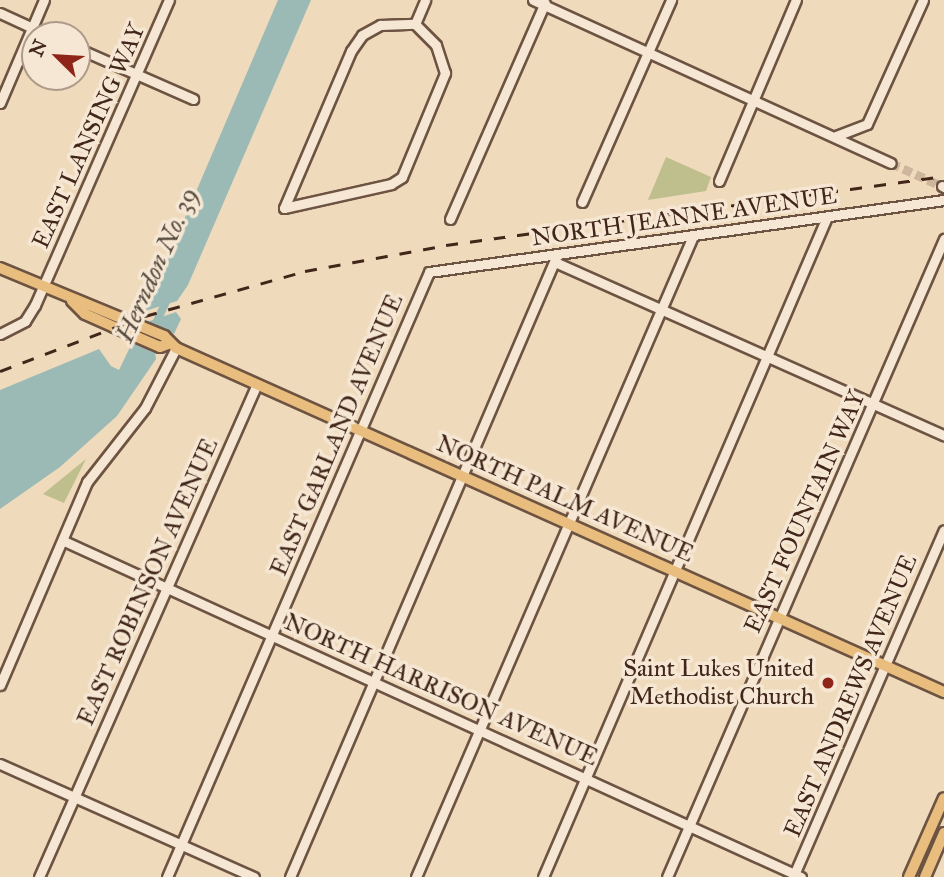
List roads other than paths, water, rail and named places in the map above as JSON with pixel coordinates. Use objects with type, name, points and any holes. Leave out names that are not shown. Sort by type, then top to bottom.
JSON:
[{"type":"main road","name":"NORTH PALM AVENUE","points":[[0,268],[72,301],[85,314],[166,343],[944,692]]},
{"type":"main road","points":[[909,877],[944,798]]},
{"type":"main road","points":[[925,877],[944,833]]},
{"type":"street","points":[[35,21],[44,0]]},
{"type":"street","name":"EAST LANSING WAY","points":[[0,334],[25,321],[44,288],[169,0]]},
{"type":"street","points":[[415,24],[425,0]]},
{"type":"street","points":[[533,0],[545,3],[891,163]]},
{"type":"street","points":[[582,202],[671,0]]},
{"type":"street","points":[[719,181],[796,0]]},
{"type":"street","points":[[836,136],[867,124],[923,0]]},
{"type":"street","points":[[450,219],[545,3]]},
{"type":"street","points":[[0,13],[21,23]]},
{"type":"street","points":[[415,24],[436,46],[445,73],[407,166],[391,184],[284,208],[351,51],[362,35],[380,25],[415,24]]},
{"type":"street","points":[[0,103],[21,54]]},
{"type":"street","points":[[91,54],[192,99]]},
{"type":"street","name":"NORTH JEANNE AVENUE","points":[[429,272],[557,259],[693,236],[944,200]]},
{"type":"street","points":[[543,877],[827,217]]},
{"type":"street","points":[[416,877],[693,236]]},
{"type":"street","name":"EAST FOUNTAIN WAY","points":[[667,877],[944,239]]},
{"type":"street","points":[[290,877],[557,259],[662,310],[944,435]]},
{"type":"street","name":"EAST GARLAND AVENUE","points":[[167,877],[429,272]]},
{"type":"street","points":[[0,685],[64,541],[87,482],[145,408],[166,343]]},
{"type":"street","name":"EAST ROBINSON AVENUE","points":[[39,877],[257,384]]},
{"type":"street","name":"EAST ANDREWS AVENUE","points":[[796,876],[944,530]]},
{"type":"street","name":"NORTH HARRISON AVENUE","points":[[64,541],[586,776],[796,876]]},
{"type":"street","points":[[0,764],[254,877]]},
{"type":"water","points":[[278,0],[311,0],[188,285],[177,301],[145,311]]},
{"type":"water","points":[[176,312],[181,319],[174,334],[147,322]]},
{"type":"water","points":[[132,343],[155,353],[156,359],[117,416],[60,467],[0,509],[0,390],[99,349],[111,366],[119,370]]},
{"type":"waterway","name":"Herndon No. 39","points":[[145,347],[169,295]]},
{"type":"tunnel","points":[[891,163],[942,186]]},
{"type":"railway","points":[[0,371],[145,316],[305,271],[446,245],[944,176]]},
{"type":"place","name":"Saint Lukes United Methodist Church","points":[[828,683]]}]
